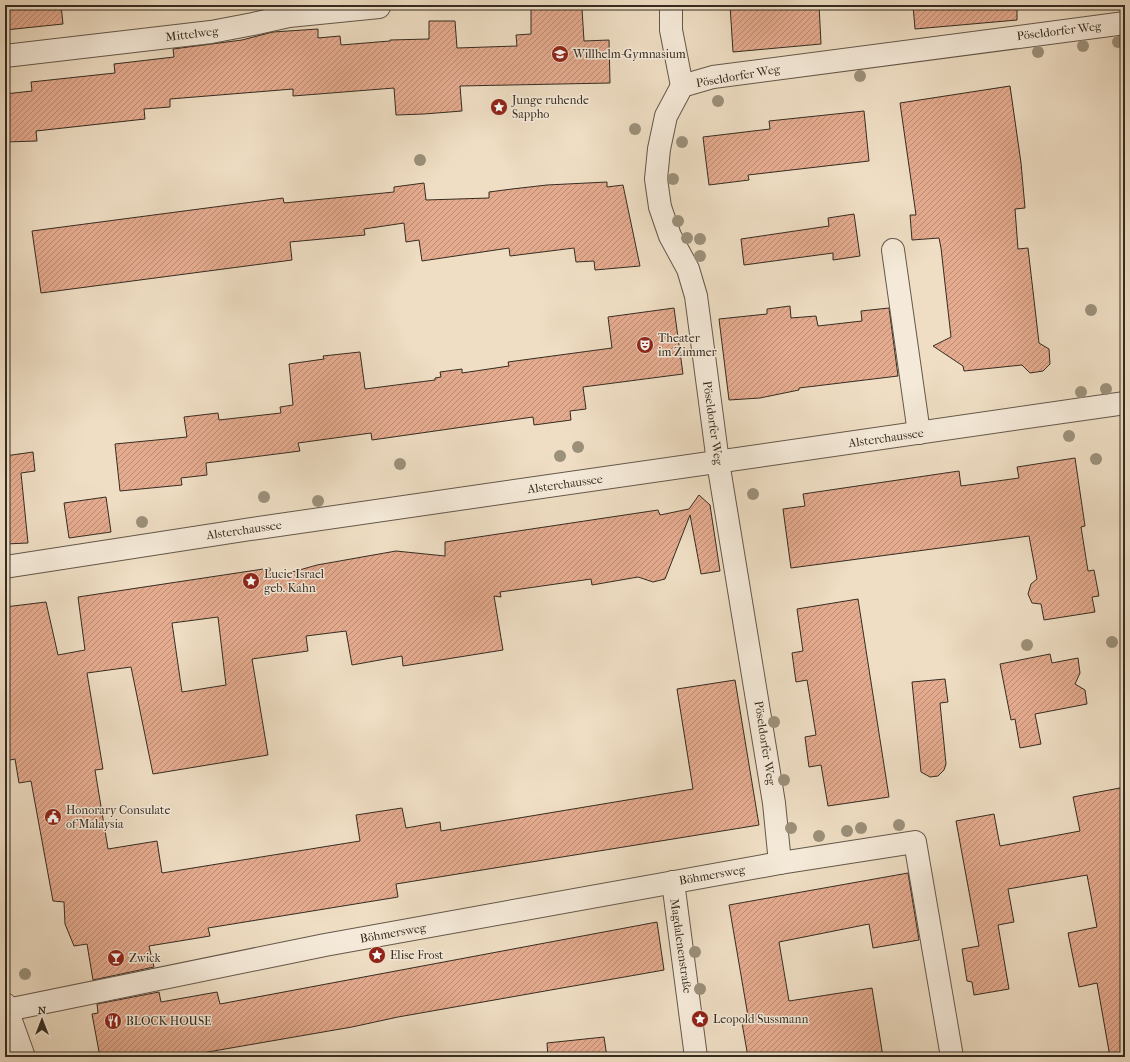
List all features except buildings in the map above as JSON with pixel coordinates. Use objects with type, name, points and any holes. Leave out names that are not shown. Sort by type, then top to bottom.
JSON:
[{"type":"street","points":[[671,5],[671,30],[682,86]]},
{"type":"street","name":"Mittelweg","points":[[5,56],[211,32],[289,16],[379,7]]},
{"type":"street","name":"Pöseldorfer Weg","points":[[780,863],[774,803],[718,462],[696,296],[688,269],[670,236],[660,207],[656,179],[659,149],[666,116],[682,86],[713,77],[1125,23]]},
{"type":"street","points":[[893,250],[920,433]]},
{"type":"street","name":"Alsterchaussee","points":[[5,567],[266,527],[1125,403]]},
{"type":"street","points":[[780,863],[915,842],[952,1057]]},
{"type":"street","name":"Böhmersweg","points":[[6,1007],[325,945],[780,863]]},
{"type":"street","name":"Magdalenenstraße","points":[[673,882],[696,1057]]},
{"type":"street","points":[[6,1007],[24,1057]]},
{"type":"place","name":"Willhelm-Gymnasium","points":[[560,54]]},
{"type":"place","name":"Junge ruhende Sappho","points":[[499,107]]},
{"type":"place","name":"Theater im Zimmer","points":[[645,345]]},
{"type":"place","name":"Lucie Israel geb. Kahn","points":[[251,581]]},
{"type":"place","name":"Honorary Consulate of Malaysia","points":[[53,817]]},
{"type":"place","name":"Elise Frost","points":[[377,955]]},
{"type":"place","name":"Zwick","points":[[116,958]]},
{"type":"place","name":"Leopold Sussmann","points":[[700,1019]]},
{"type":"place","name":"BLOCK HOUSE","points":[[113,1021]]}]
